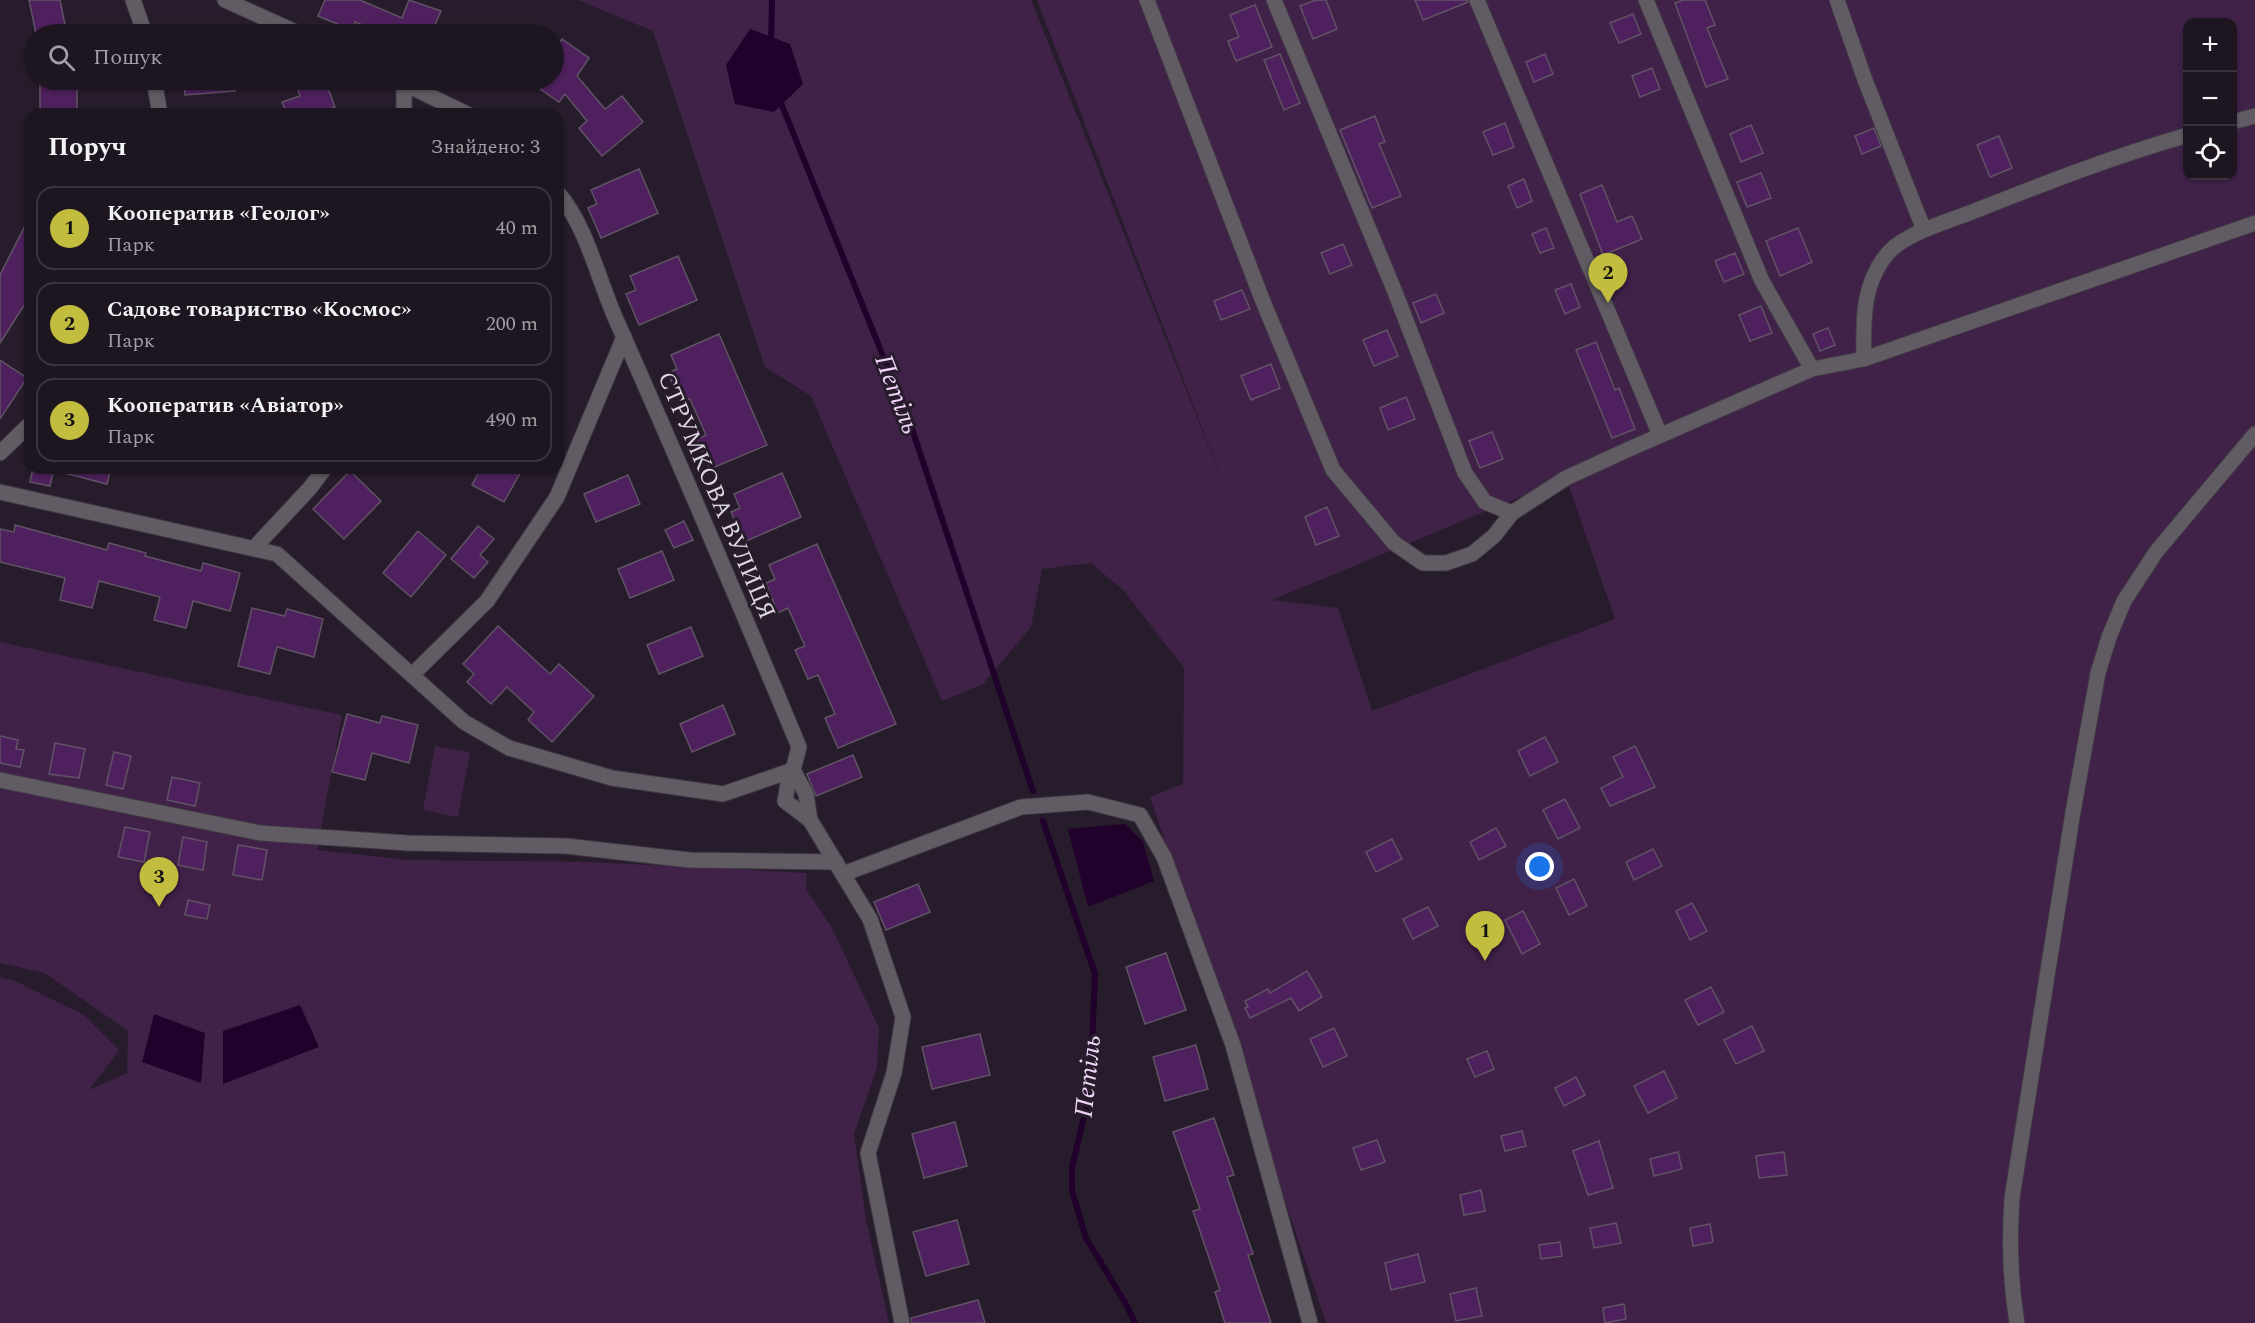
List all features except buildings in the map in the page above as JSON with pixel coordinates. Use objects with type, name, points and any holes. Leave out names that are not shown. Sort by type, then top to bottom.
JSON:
[{"type":"street","points":[[133,0],[141,24]]},
{"type":"street","points":[[225,0],[278,24]]},
{"type":"street","points":[[1147,0],[1262,299],[1333,470],[1394,543],[1423,564],[1446,563],[1472,554],[1494,536],[1512,513],[1566,478],[1812,369],[1864,359],[2255,223]]},
{"type":"street","points":[[1274,0],[1395,292],[1465,473],[1485,502],[1512,513]]},
{"type":"street","points":[[1477,0],[1660,435]]},
{"type":"street","points":[[1646,0],[1762,281],[1812,369]]},
{"type":"street","points":[[1837,0],[1865,80],[1924,230]]},
{"type":"street","points":[[156,90],[159,108]]},
{"type":"street","points":[[401,90],[403,108]]},
{"type":"street","points":[[418,90],[455,108]]},
{"type":"street","points":[[2237,121],[2255,116]]},
{"type":"street","points":[[1864,359],[1863,314],[1873,275],[1891,250],[1924,230],[2115,156],[2183,136]]},
{"type":"street","name":"СТРУМКОВА ВУЛИЦЯ","points":[[564,199],[571,208],[799,747],[785,801],[810,820],[870,920],[903,1017],[894,1073],[868,1154],[902,1323]]},
{"type":"street","points":[[412,675],[487,601],[557,497],[624,337]]},
{"type":"street","points":[[0,453],[24,430]]},
{"type":"street","points":[[2017,1323],[2011,1287],[2009,1240],[2012,1198],[2073,812],[2098,673],[2124,602],[2156,552],[2255,434]]},
{"type":"street","points":[[254,548],[320,474]]},
{"type":"street","points":[[0,492],[277,554],[464,722],[509,748],[612,778],[723,794],[791,771]]},
{"type":"street","name":"СТРУМКОВА ВУЛИЦЯ","points":[[791,771],[806,794],[810,820]]},
{"type":"street","points":[[0,780],[260,833],[408,843],[566,846],[689,860],[839,868],[1021,807],[1088,802],[1140,815],[1164,857],[1233,1045],[1310,1323]]},
{"type":"shaded area","points":[[578,0],[1031,0],[1230,500],[1037,0],[2255,0],[2255,1323],[1326,1323],[1150,797],[1183,784],[1184,668],[1124,591],[1091,563],[1042,569],[1031,627],[983,684],[942,701],[811,396],[765,367],[653,31]],"holes":[[[1566,478],[1615,619],[1372,711],[1338,608],[1272,600]]]},
{"type":"shaded area","points":[[750,29],[790,44],[803,84],[774,112],[735,104],[726,65]]},
{"type":"shaded area","points":[[0,642],[342,715],[317,850],[408,860],[588,862],[807,873],[806,890],[831,926],[879,1028],[877,1068],[854,1134],[866,1220],[889,1323],[0,1323],[0,977],[15,981],[84,1015],[119,1050],[89,1090],[127,1073],[128,1031],[45,973],[0,963]]},
{"type":"shaded area","points":[[435,746],[470,752],[458,817],[423,810]]},
{"type":"shaded area","points":[[1125,824],[1143,842],[1154,881],[1088,907],[1068,829]]},
{"type":"shaded area","points":[[300,1005],[319,1047],[223,1084],[223,1031]]},
{"type":"shaded area","points":[[154,1014],[205,1033],[201,1083],[142,1062]]},
{"type":"waterway","name":"Петіль","points":[[771,44],[772,0]]},
{"type":"waterway","name":"Петіль","points":[[779,98],[910,423],[1033,791]]},
{"type":"waterway","name":"Петіль","points":[[1043,821],[1095,974],[1090,1090],[1072,1168],[1072,1191],[1086,1238],[1135,1323]]},
{"type":"place","name":"Садове товариство «Космос»","points":[[1608,303]]},
{"type":"place","name":"Кооператив «Авіатор»","points":[[159,907]]},
{"type":"place","name":"Кооператив «Геолог»","points":[[1485,961]]}]
